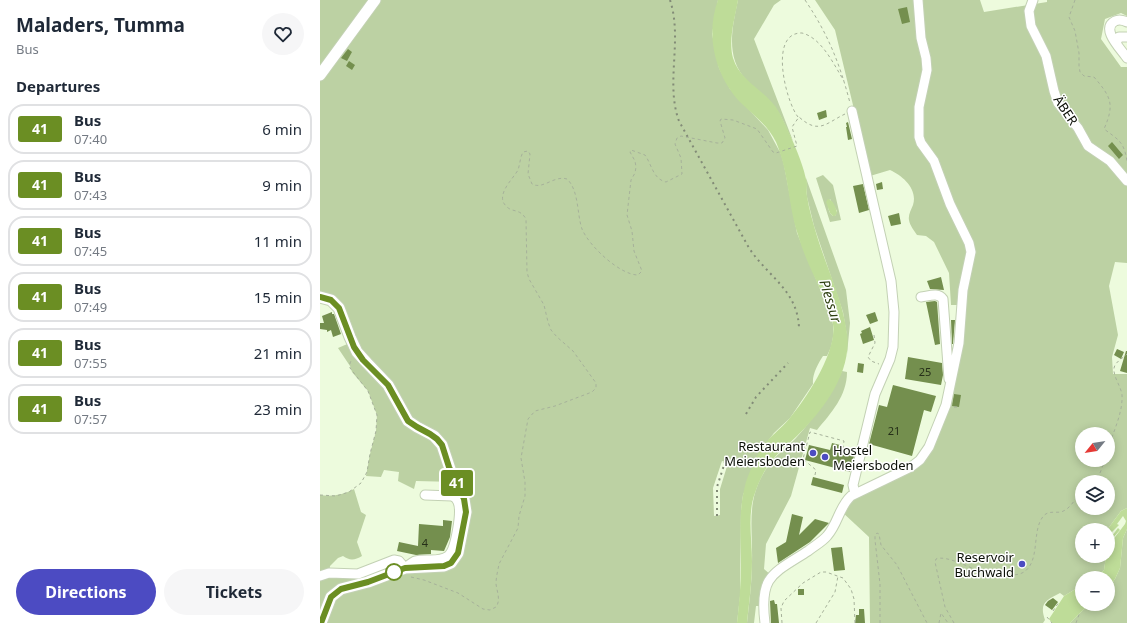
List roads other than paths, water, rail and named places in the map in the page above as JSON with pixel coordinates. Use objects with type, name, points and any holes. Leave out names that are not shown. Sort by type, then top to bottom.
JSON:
[{"type":"main road","points":[[320,76],[375,0]]},
{"type":"main road","points":[[320,297],[331,300],[339,308],[357,352],[388,385],[408,421],[430,434],[442,445],[449,467],[466,503],[464,528],[458,553],[453,561],[444,566],[376,579],[345,587],[337,591],[331,597],[321,623]]},
{"type":"street","points":[[765,623],[763,595],[770,579],[779,570],[828,535],[844,504],[855,494],[911,467],[929,447],[945,410],[959,343],[963,290],[971,252],[969,243],[950,204],[934,161],[921,143],[919,137],[920,107],[927,70],[918,0]]},
{"type":"street","name":"ÄBER","points":[[1033,0],[1029,11],[1031,26],[1046,56],[1058,103],[1078,128],[1088,146],[1110,161],[1127,181]]},
{"type":"street","points":[[1127,22],[1120,19],[1110,26],[1110,33],[1127,58]]},
{"type":"street","points":[[1116,43],[1119,37],[1127,37]]},
{"type":"street","points":[[852,111],[879,228],[893,298],[894,341],[892,353],[875,394],[853,485],[855,494]]},
{"type":"street","points":[[921,297],[937,295],[941,296],[943,299],[949,372],[948,394]]},
{"type":"street","points":[[320,576],[329,573],[358,574],[394,560],[401,563],[406,573],[415,561],[445,558],[450,554],[453,548],[460,515],[458,502],[452,496],[425,495]]},
{"type":"water","name":"Plessur","points":[[718,0],[738,0],[731,44],[736,66],[741,74],[768,98],[779,112],[798,154],[807,181],[807,196],[813,221],[842,309],[847,334],[845,363],[834,390],[826,403],[807,426],[772,460],[758,484],[751,510],[750,527],[752,569],[747,623],[737,623],[741,572],[741,506],[746,483],[759,452],[771,437],[785,424],[812,387],[826,361],[833,335],[833,324],[826,302],[800,243],[792,212],[784,165],[776,142],[765,125],[740,102],[731,91],[724,80],[719,67],[715,54],[712,27]]},
{"type":"water","points":[[828,199],[833,202],[835,206],[837,213],[835,216],[830,213],[826,202]]},
{"type":"water","points":[[1127,508],[1127,529],[1123,538],[1120,568],[1115,579],[1115,571],[1103,571],[1105,563],[1115,563],[1115,537],[1126,521],[1123,516],[1117,524],[1119,525],[1115,529],[1115,523],[1112,523],[1121,511]]},
{"type":"water","points":[[1118,528],[1120,530],[1115,536],[1115,532]]},
{"type":"water","points":[[1075,589],[1075,611],[1082,611],[1070,623],[1052,623],[1049,619],[1064,596]]},
{"type":"railway","points":[[670,0],[674,15],[675,30],[673,77],[675,107],[679,121],[749,248],[781,285],[794,305],[798,316],[799,330]]},
{"type":"railway","points":[[746,414],[756,397],[788,363]]},
{"type":"railway","points":[[717,516],[717,487],[725,462]]},
{"type":"place","name":"Restaurant Meiersboden","points":[[813,453]]},
{"type":"place","name":"Hostel Meiersboden","points":[[825,457]]},
{"type":"place","name":"Reservoir Buchwald","points":[[1022,564]]}]
